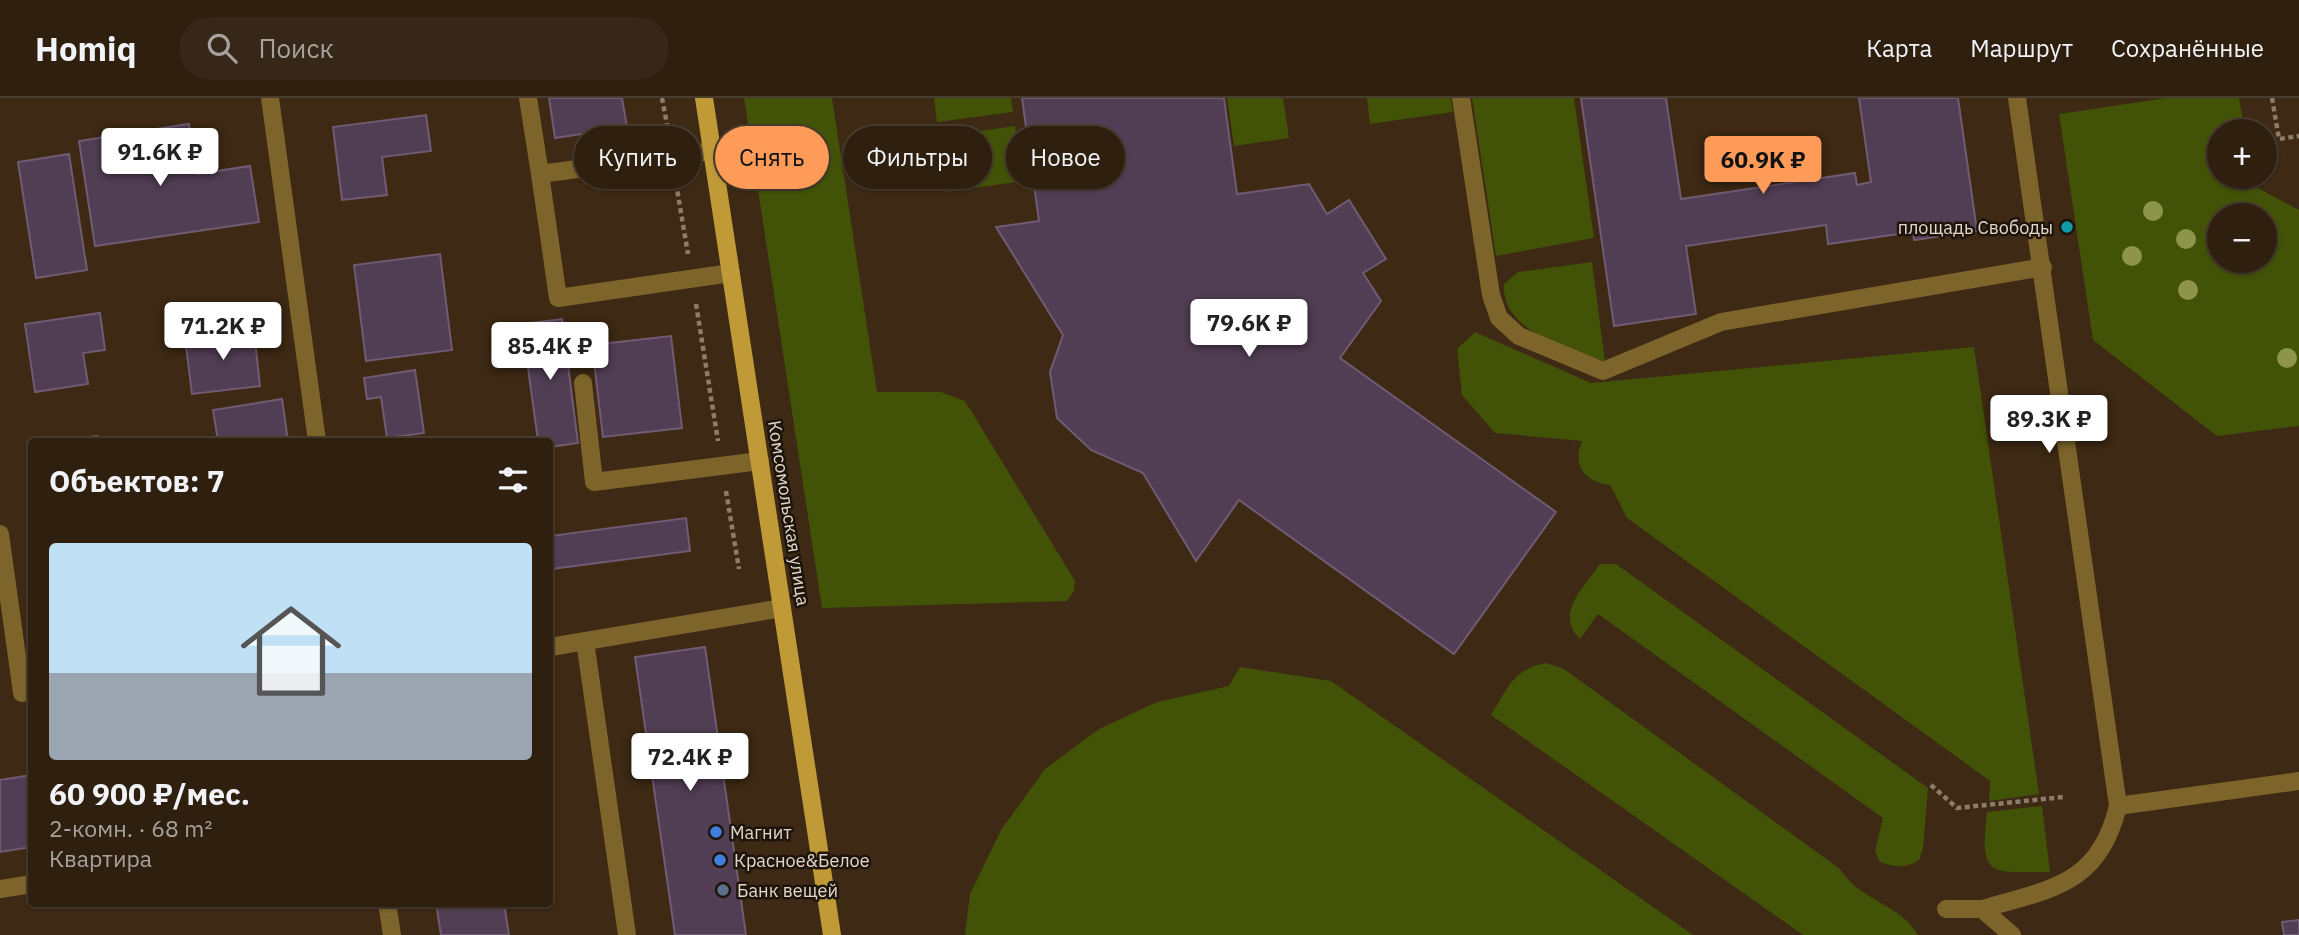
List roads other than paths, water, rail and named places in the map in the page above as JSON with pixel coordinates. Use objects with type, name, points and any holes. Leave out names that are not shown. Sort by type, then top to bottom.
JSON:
[{"type":"main road","name":"Комсомольская улица","points":[[704,98],[832,935]]},
{"type":"street","points":[[270,98],[317,438]]},
{"type":"street","points":[[527,98],[558,298],[731,273]]},
{"type":"street","points":[[1461,98],[1491,295],[1499,318],[1518,336],[1603,371],[1721,322],[2043,267]]},
{"type":"street","points":[[1947,909],[1982,909],[2054,888],[2073,878],[2095,860],[2113,828],[2118,806],[2017,98]]},
{"type":"street","points":[[540,174],[712,151]]},
{"type":"street","points":[[583,383],[594,482],[760,461]]},
{"type":"street","points":[[0,534],[22,693]]},
{"type":"street","points":[[553,647],[782,608]]},
{"type":"street","points":[[585,641],[627,935]]},
{"type":"street","points":[[2118,806],[2299,781]]},
{"type":"street","points":[[0,889],[28,885]]},
{"type":"street","points":[[388,907],[392,935]]},
{"type":"street","points":[[1982,909],[2012,935]]},
{"type":"place","name":"площадь Свободы","points":[[2067,227]]},
{"type":"place","name":"Магнит","points":[[716,832]]},
{"type":"place","name":"Красное&Белое","points":[[720,860]]},
{"type":"place","name":"Банк вещей","points":[[723,890]]}]
